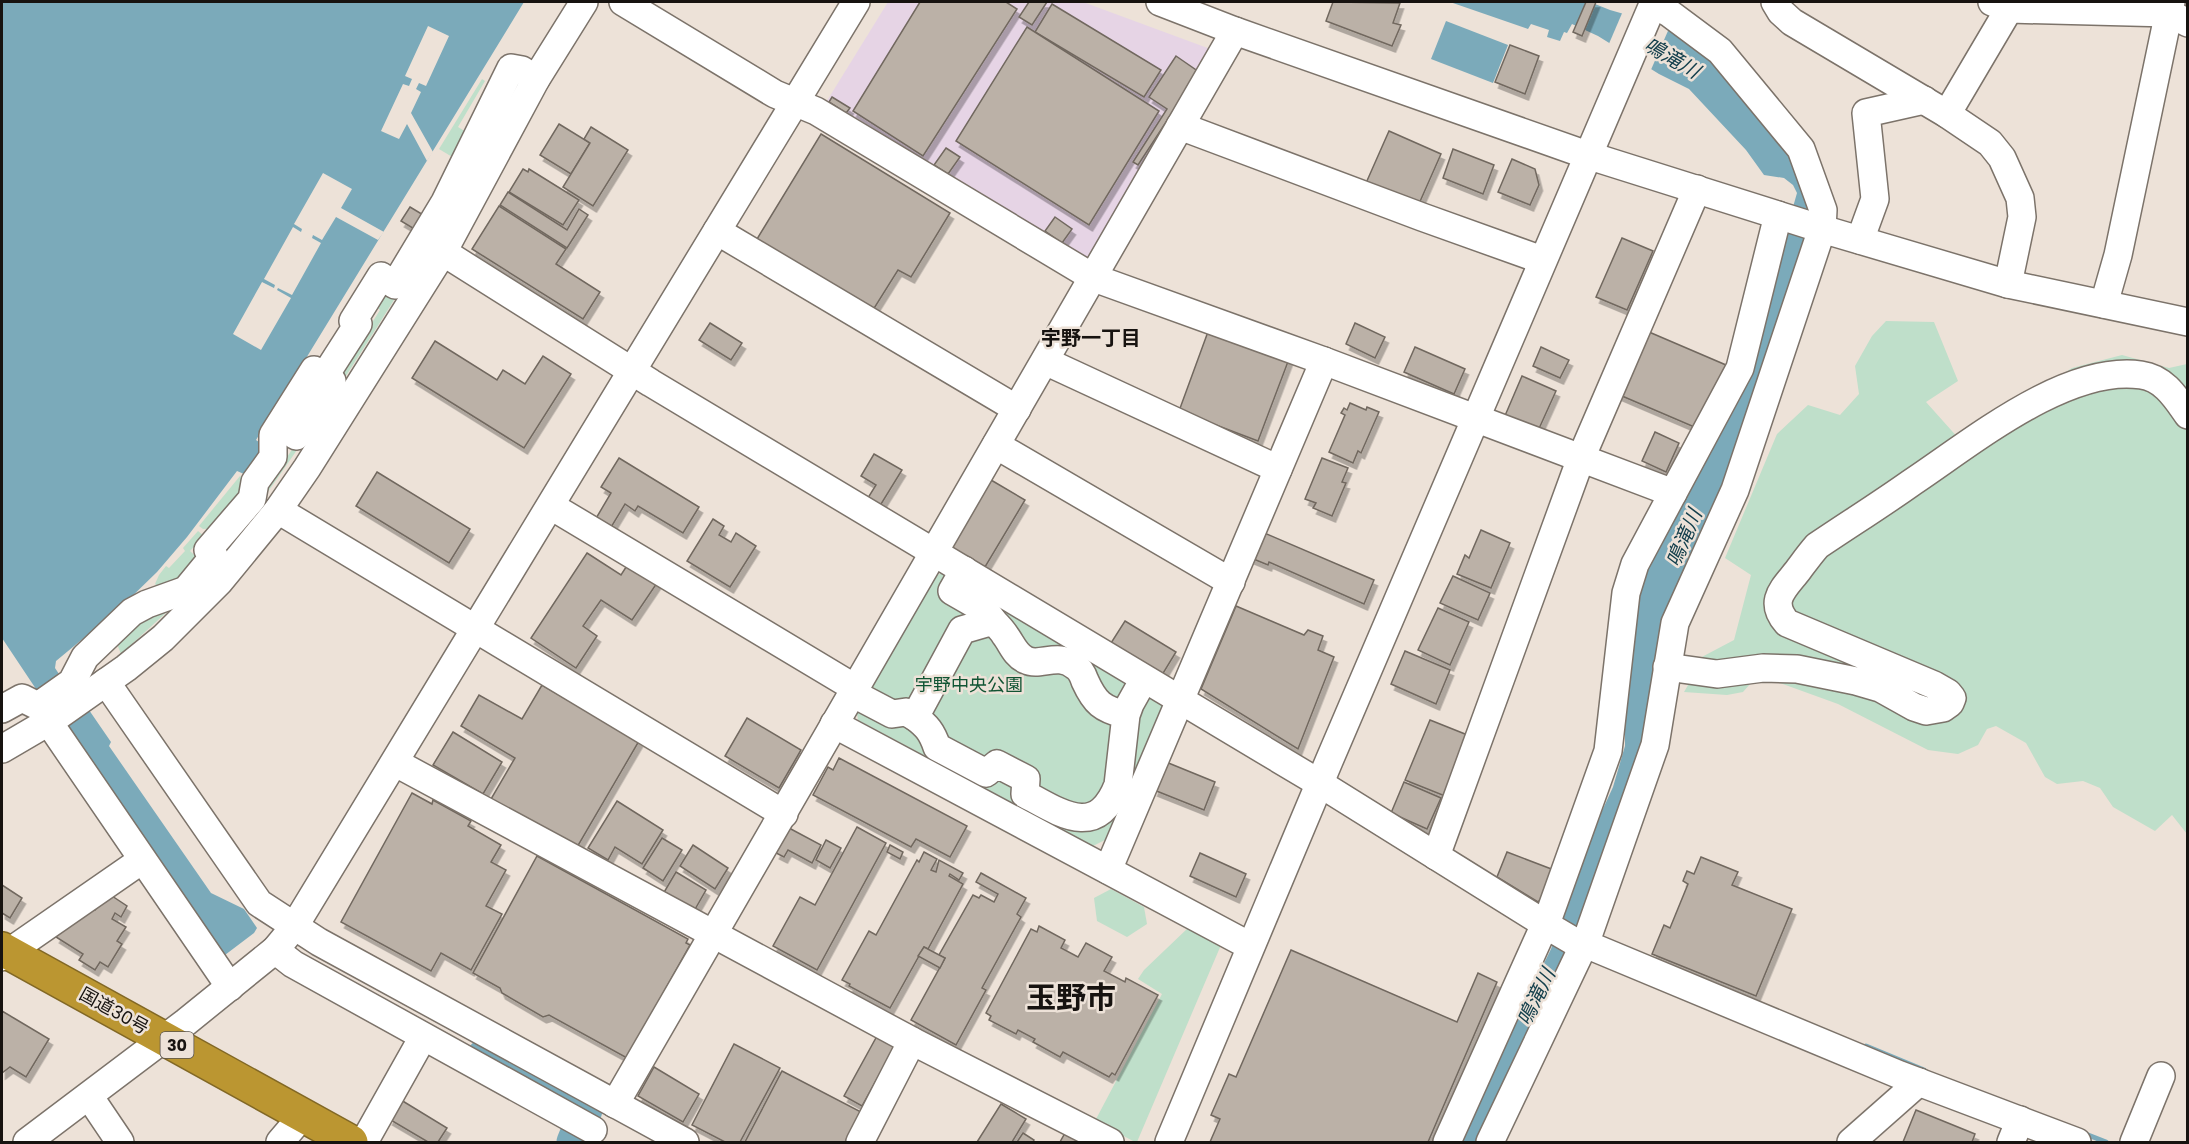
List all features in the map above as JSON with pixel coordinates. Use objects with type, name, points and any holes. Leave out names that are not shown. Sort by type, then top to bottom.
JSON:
[{"type":"highway","name":"国道30号","points":[[4,953],[165,1039],[351,1143]]},
{"type":"street","points":[[2,750],[76,691],[106,682],[142,656],[194,609],[244,553],[278,510],[307,468],[443,252],[536,79],[584,2]]},
{"type":"street","points":[[623,2],[774,94],[816,111],[1094,278],[1324,361],[1673,493]]},
{"type":"street","points":[[27,1143],[230,987],[275,950],[294,927],[396,763],[856,2]]},
{"type":"street","points":[[1160,2],[1235,31],[1587,155],[1818,228],[2008,284],[2187,322]]},
{"type":"street","points":[[1775,2],[1781,12],[1792,22],[1947,114],[1990,143],[2001,158],[2020,198],[2022,217],[2008,284]]},
{"type":"street","points":[[1947,114],[2000,5],[2176,12],[2118,255],[2104,304]]},
{"type":"street","points":[[1169,1143],[1319,783],[1651,7],[1669,13],[1720,51],[1801,148],[1823,210],[1736,490],[1675,623],[1655,745],[1566,936],[1490,1143]]},
{"type":"street","points":[[275,950],[293,964],[586,1130],[611,1102],[715,934],[1235,31]]},
{"type":"street","points":[[76,691],[84,657],[132,612],[186,590],[214,556],[208,550],[252,499],[255,482],[273,458],[273,435],[288,430],[314,370],[324,377],[358,324],[353,321],[381,276],[395,285],[401,276],[445,202],[511,68],[522,70],[536,79]]},
{"type":"street","points":[[1860,240],[1875,199],[1866,113],[1924,100]]},
{"type":"street","points":[[1180,126],[1542,260]]},
{"type":"street","points":[[1436,856],[1581,458],[1697,189]]},
{"type":"street","points":[[1447,1143],[1566,936],[1608,751],[1626,593],[1635,564],[1740,368],[1782,216]]},
{"type":"street","points":[[717,231],[1017,409]]},
{"type":"street","points":[[443,252],[633,370],[1319,783],[1566,936],[1919,1082],[2016,1131],[2077,1143]]},
{"type":"street","points":[[1045,361],[1278,469]]},
{"type":"street","points":[[1110,866],[1324,361]]},
{"type":"street","points":[[1667,667],[1717,674],[1763,668],[1797,669],[1880,688],[1926,711],[1943,708],[1950,703],[1952,698],[1935,685],[1787,623],[1781,616],[1777,605],[1779,596],[1816,546],[1913,483],[1983,432],[2038,400],[2076,384],[2121,374],[2143,375],[2160,382],[2174,395],[2187,415]]},
{"type":"street","points":[[996,445],[1231,582]]},
{"type":"street","points":[[551,506],[892,714],[906,712],[915,717],[927,725],[933,733],[937,747],[986,773],[996,764],[1026,779],[1025,794],[1073,818],[1092,817],[1101,813],[1109,805],[1118,785],[1126,715],[1144,679]]},
{"type":"street","points":[[278,510],[784,814]]},
{"type":"street","points":[[964,570],[952,591],[985,610],[1004,633],[1013,649],[1024,659],[1031,662],[1060,659],[1075,666],[1082,673],[1094,698],[1101,705],[1111,711],[1126,715]]},
{"type":"street","points":[[915,717],[962,630],[993,621]]},
{"type":"street","points":[[106,682],[259,903],[294,927],[685,1143]]},
{"type":"street","points":[[2,709],[22,698],[49,714],[142,860],[230,987]]},
{"type":"street","points":[[834,724],[1110,866],[1250,946]]},
{"type":"street","points":[[396,763],[912,1041],[1110,1143]]},
{"type":"street","points":[[1092,817],[1110,866]]},
{"type":"street","points":[[4,953],[142,860]]},
{"type":"street","points":[[364,1143],[423,1037]]},
{"type":"street","points":[[860,1143],[912,1041]]},
{"type":"street","points":[[2134,1143],[2161,1076]]},
{"type":"street","points":[[1851,1143],[1919,1082]]},
{"type":"street","points":[[89,1096],[120,1143]]},
{"type":"street","points":[[280,1143],[303,1116]]},
{"type":"shaded area","points":[[888,2],[1083,2],[1213,50],[1093,254],[1082,258],[825,104]]},
{"type":"green space","points":[[482,79],[485,81],[458,127],[471,135],[459,161],[439,149]]},
{"type":"green space","points":[[388,285],[399,292],[314,425],[222,555],[380,310],[375,306]]},
{"type":"green space","points":[[1886,321],[1934,322],[1958,381],[1926,402],[1960,440],[2072,368],[2122,355],[2169,368],[2187,364],[2187,834],[2172,815],[2155,831],[2113,807],[2100,788],[2083,781],[2057,784],[2045,777],[2026,743],[1996,726],[1987,729],[1978,745],[1958,754],[1928,750],[1838,704],[1758,675],[1743,692],[1727,695],[1684,692],[1698,659],[1734,640],[1751,575],[1725,558],[1777,434],[1808,405],[1840,415],[1859,394],[1855,366],[1872,336]]},
{"type":"green space","points":[[240,476],[249,483],[221,528],[203,529],[199,526]]},
{"type":"green space","points":[[198,531],[204,536],[190,551],[203,563],[162,592],[155,584],[159,575],[166,566],[169,568],[185,551],[183,548]]},
{"type":"green space","name":"宇野中央公園","points":[[945,573],[1164,703],[1164,714],[1113,836],[1093,846],[858,720],[856,708],[931,576]]},
{"type":"green space","points":[[181,599],[121,654],[115,639],[118,630]]},
{"type":"green space","points":[[1111,889],[1144,907],[1147,924],[1127,937],[1097,921],[1094,898]]},
{"type":"green space","points":[[1188,928],[1221,945],[1137,1142],[1135,1142],[1095,1121],[1162,994],[1138,979],[1144,970]]},
{"type":"water","points":[[2,2],[524,2],[256,440],[269,449],[251,477],[237,471],[157,572],[120,608],[56,661],[55,668],[61,677],[38,692],[2,638]]},
{"type":"water","name":"鳴滝川","points":[[1450,2],[1590,2],[1673,28],[1696,41],[1794,148],[1817,209],[1585,924],[1509,1077],[1484,1121],[1476,1142],[1462,1142],[1471,1112],[1551,949],[1613,787],[1625,746],[1625,709],[1635,604],[1643,579],[1690,488],[1785,235],[1797,193],[1793,185],[1784,178],[1764,175],[1746,150],[1689,89],[1659,74],[1598,36],[1572,24],[1567,33],[1564,32],[1560,41],[1547,37],[1549,30],[1531,24],[1528,29]]},
{"type":"water","points":[[1446,21],[1508,45],[1493,83],[1431,59]]},
{"type":"water","points":[[69,681],[111,742],[109,746],[211,893],[244,909],[257,928],[254,933],[221,958],[67,732]]},
{"type":"pier","points":[[1623,11],[1671,24],[1650,72],[1608,46]]},
{"type":"pier","points":[[428,26],[449,36],[426,86],[419,83],[416,89],[421,92],[411,113],[433,152],[427,161],[407,124],[399,139],[381,131],[403,84],[409,86],[412,79],[405,76]]},
{"type":"pier","points":[[323,173],[352,189],[341,208],[384,232],[378,240],[336,217],[322,240],[313,235],[312,238],[321,243],[292,295],[278,288],[277,290],[291,298],[261,350],[233,334],[262,282],[274,288],[275,285],[264,279],[293,227],[301,232],[302,229],[294,224]]},
{"type":"building","points":[[920,2],[1006,2],[1017,9],[923,156],[853,111]]},
{"type":"building","points":[[1029,2],[1047,2],[1032,25],[1019,17]]},
{"type":"building","points":[[1333,2],[1400,3],[1393,23],[1401,25],[1392,46],[1326,21]]},
{"type":"building","points":[[1586,2],[1596,2],[1582,36],[1573,32]]},
{"type":"building","points":[[1052,4],[1161,70],[1144,97],[1035,32]]},
{"type":"building","points":[[1027,27],[1159,111],[1089,225],[956,141]]},
{"type":"building","points":[[1510,45],[1539,56],[1525,94],[1495,82]]},
{"type":"building","points":[[1176,56],[1199,72],[1138,165],[1133,162],[1167,109],[1149,97]]},
{"type":"building","points":[[832,97],[850,108],[846,113],[829,102]]},
{"type":"building","points":[[559,124],[590,143],[571,174],[540,155]]},
{"type":"building","points":[[591,127],[628,150],[593,206],[563,187],[590,143],[584,139]]},
{"type":"building","points":[[1389,131],[1441,154],[1418,206],[1366,183]]},
{"type":"building","points":[[821,134],[950,213],[911,277],[898,270],[873,310],[757,239]]},
{"type":"building","points":[[946,148],[960,157],[948,174],[934,165]]},
{"type":"building","points":[[1453,149],[1494,165],[1483,194],[1443,178]]},
{"type":"building","points":[[1512,159],[1535,169],[1539,185],[1530,205],[1498,192]]},
{"type":"building","points":[[523,169],[528,172],[529,169],[579,200],[563,225],[509,192]]},
{"type":"building","points":[[508,192],[567,230],[579,209],[588,215],[567,248],[500,205]]},
{"type":"building","points":[[499,206],[566,249],[556,264],[600,292],[583,319],[472,249]]},
{"type":"building","points":[[410,207],[430,219],[421,233],[401,221]]},
{"type":"building","points":[[1055,217],[1072,229],[1062,243],[1045,231]]},
{"type":"building","points":[[1622,238],[1653,251],[1627,310],[1596,297]]},
{"type":"building","points":[[710,323],[742,343],[731,360],[699,340]]},
{"type":"building","points":[[1355,323],[1385,337],[1375,358],[1346,344]]},
{"type":"building","points":[[1209,329],[1289,359],[1258,441],[1179,411]]},
{"type":"building","points":[[1642,329],[1726,365],[1699,429],[1615,393]]},
{"type":"building","points":[[435,341],[497,380],[503,370],[525,384],[543,356],[571,374],[524,448],[412,378]]},
{"type":"building","points":[[1415,347],[1465,369],[1454,394],[1404,372]]},
{"type":"building","points":[[1541,347],[1569,360],[1560,378],[1533,366]]},
{"type":"building","points":[[1522,376],[1556,391],[1537,433],[1504,418]]},
{"type":"building","points":[[1350,403],[1366,410],[1367,407],[1379,412],[1361,453],[1358,451],[1353,463],[1329,452],[1345,415],[1341,413],[1344,408],[1347,410]]},
{"type":"building","points":[[1655,432],[1679,443],[1666,472],[1642,461]]},
{"type":"building","points":[[874,454],[902,470],[878,509],[866,501],[876,485],[861,476]]},
{"type":"building","points":[[619,458],[699,507],[683,533],[638,506],[635,511],[625,504],[610,529],[595,520],[611,493],[601,487]]},
{"type":"building","points":[[1322,458],[1348,468],[1342,482],[1346,483],[1332,516],[1313,508],[1316,503],[1305,499]]},
{"type":"building","points":[[377,472],[470,529],[449,563],[356,506]]},
{"type":"building","points":[[991,480],[1025,500],[985,567],[951,547]]},
{"type":"building","points":[[713,519],[724,526],[719,535],[731,542],[736,533],[756,546],[730,587],[687,561]]},
{"type":"building","points":[[1481,530],[1510,543],[1491,588],[1457,574],[1465,555],[1469,558]]},
{"type":"building","points":[[1262,532],[1374,580],[1364,604],[1269,562],[1268,565],[1251,558]]},
{"type":"building","points":[[587,553],[621,575],[628,564],[657,583],[632,620],[601,600],[583,626],[597,636],[576,668],[531,638]]},
{"type":"building","points":[[1453,576],[1490,593],[1478,620],[1440,603]]},
{"type":"building","points":[[1236,606],[1304,635],[1308,630],[1323,636],[1318,650],[1334,657],[1298,749],[1201,689]]},
{"type":"building","points":[[1438,608],[1469,622],[1450,665],[1418,650]]},
{"type":"building","points":[[1125,621],[1176,652],[1162,675],[1111,643]]},
{"type":"building","points":[[1405,651],[1450,670],[1436,704],[1391,684]]},
{"type":"building","points":[[542,685],[639,741],[576,849],[491,799],[515,758],[461,726],[479,695],[522,719]]},
{"type":"building","points":[[747,718],[801,750],[779,788],[725,756]]},
{"type":"building","points":[[1430,720],[1470,736],[1445,796],[1405,780]]},
{"type":"building","points":[[453,732],[502,762],[483,794],[433,765]]},
{"type":"building","points":[[839,758],[967,826],[950,857],[916,839],[911,847],[813,795],[828,767],[833,770]]},
{"type":"building","points":[[1166,762],[1215,782],[1204,810],[1154,790]]},
{"type":"building","points":[[1404,782],[1441,798],[1427,829],[1391,813]]},
{"type":"building","points":[[412,793],[432,804],[433,800],[471,821],[468,826],[501,845],[491,862],[506,870],[486,906],[502,914],[471,970],[441,953],[431,971],[341,922]]},
{"type":"building","points":[[617,801],[663,830],[642,864],[615,847],[608,860],[588,848]]},
{"type":"building","points":[[857,827],[886,843],[817,970],[773,946],[800,897],[815,905]]},
{"type":"building","points":[[789,828],[821,845],[812,863],[788,850],[784,857],[776,853]]},
{"type":"building","points":[[662,838],[682,850],[663,881],[643,868]]},
{"type":"building","points":[[826,840],[841,848],[830,868],[816,860]]},
{"type":"building","points":[[693,845],[728,868],[715,889],[680,866]]},
{"type":"building","points":[[890,845],[903,852],[900,859],[887,852]]},
{"type":"building","points":[[924,852],[937,859],[931,870],[936,872],[939,860],[963,873],[959,880],[950,874],[949,876],[963,884],[928,949],[924,947],[890,1008],[842,980],[869,931],[876,935],[917,860],[919,862]]},
{"type":"building","points":[[1507,852],[1554,870],[1544,896],[1538,902],[1497,877]]},
{"type":"building","points":[[1200,853],[1246,874],[1236,897],[1190,876]]},
{"type":"building","points":[[537,856],[688,939],[686,943],[690,945],[627,1058],[549,1015],[543,1017],[473,973]]},
{"type":"building","points":[[1701,857],[1738,872],[1732,885],[1792,909],[1756,996],[1652,954],[1664,925],[1670,928],[1688,884],[1683,881],[1687,871],[1694,874]]},
{"type":"building","points":[[676,872],[706,890],[694,911],[663,894]]},
{"type":"building","points":[[981,873],[1026,898],[1017,914],[1021,917],[982,988],[986,990],[956,1045],[911,1020],[945,958],[939,955],[973,895],[979,898],[981,895],[994,902],[998,894],[976,882]]},
{"type":"building","points":[[2,885],[22,898],[10,918],[2,913]]},
{"type":"building","points":[[106,892],[127,906],[121,917],[115,913],[112,919],[126,927],[117,941],[122,944],[108,967],[100,962],[95,970],[79,960],[83,954],[56,937],[68,917],[87,905],[95,910]]},
{"type":"building","points":[[1039,926],[1065,940],[1061,948],[1078,957],[1086,943],[1112,957],[1104,971],[1125,982],[1126,978],[1158,995],[1115,1075],[1112,1073],[1109,1077],[1063,1052],[1060,1057],[1033,1042],[1035,1039],[1018,1030],[1016,1034],[989,1020],[991,1016],[986,1013],[1031,929],[1037,932]]},
{"type":"building","points":[[924,947],[945,958],[940,968],[918,956]]},
{"type":"building","points":[[1291,950],[1457,1022],[1478,973],[1497,982],[1428,1142],[1210,1142],[1220,1119],[1211,1115],[1229,1074],[1236,1077]]},
{"type":"building","points":[[2,1011],[49,1039],[26,1077],[10,1067],[2,1073]]},
{"type":"building","points":[[877,1036],[895,1046],[862,1106],[844,1096]]},
{"type":"building","points":[[734,1044],[780,1068],[740,1142],[725,1142],[692,1125]]},
{"type":"building","points":[[654,1067],[699,1094],[683,1122],[638,1096]]},
{"type":"building","points":[[782,1071],[861,1112],[845,1142],[745,1142]]},
{"type":"building","points":[[401,1100],[447,1128],[438,1142],[428,1142],[389,1119]]},
{"type":"building","points":[[1001,1104],[1026,1119],[1012,1142],[977,1142]]},
{"type":"building","points":[[1916,1110],[1975,1134],[1972,1142],[1903,1142]]},
{"type":"building","points":[[1023,1133],[1034,1140],[1033,1142],[1017,1142]]},
{"type":"building","points":[[1065,1133],[1082,1142],[1060,1142]]},
{"type":"waterway","points":[[1866,1046],[1924,1070]]},
{"type":"waterway","points":[[484,1055],[586,1110],[573,1142]]},
{"type":"waterway","points":[[2083,1133],[2106,1142]]},
{"type":"district","name":"宇野一丁目","points":[[1091,338]]},
{"type":"district","name":"玉野市","points":[[1071,998]]}]
